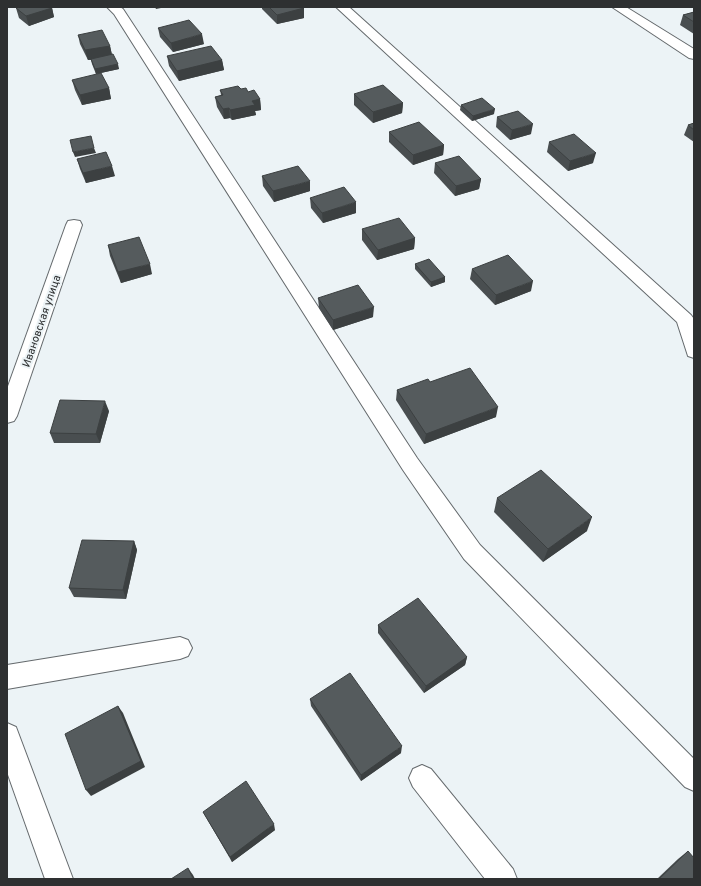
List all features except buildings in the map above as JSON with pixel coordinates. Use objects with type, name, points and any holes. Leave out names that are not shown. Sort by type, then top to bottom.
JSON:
[{"type":"street","points":[[114,7],[119,12],[410,464],[472,552],[694,778]]},
{"type":"street","points":[[342,7],[685,319],[694,351]]},
{"type":"street","points":[[618,7],[694,54]]},
{"type":"street","name":"Ивановская улица","points":[[7,416],[74,225]]},
{"type":"street","points":[[7,677],[180,648]]},
{"type":"street","points":[[7,736],[59,879]]},
{"type":"street","points":[[422,778],[503,879]]}]
